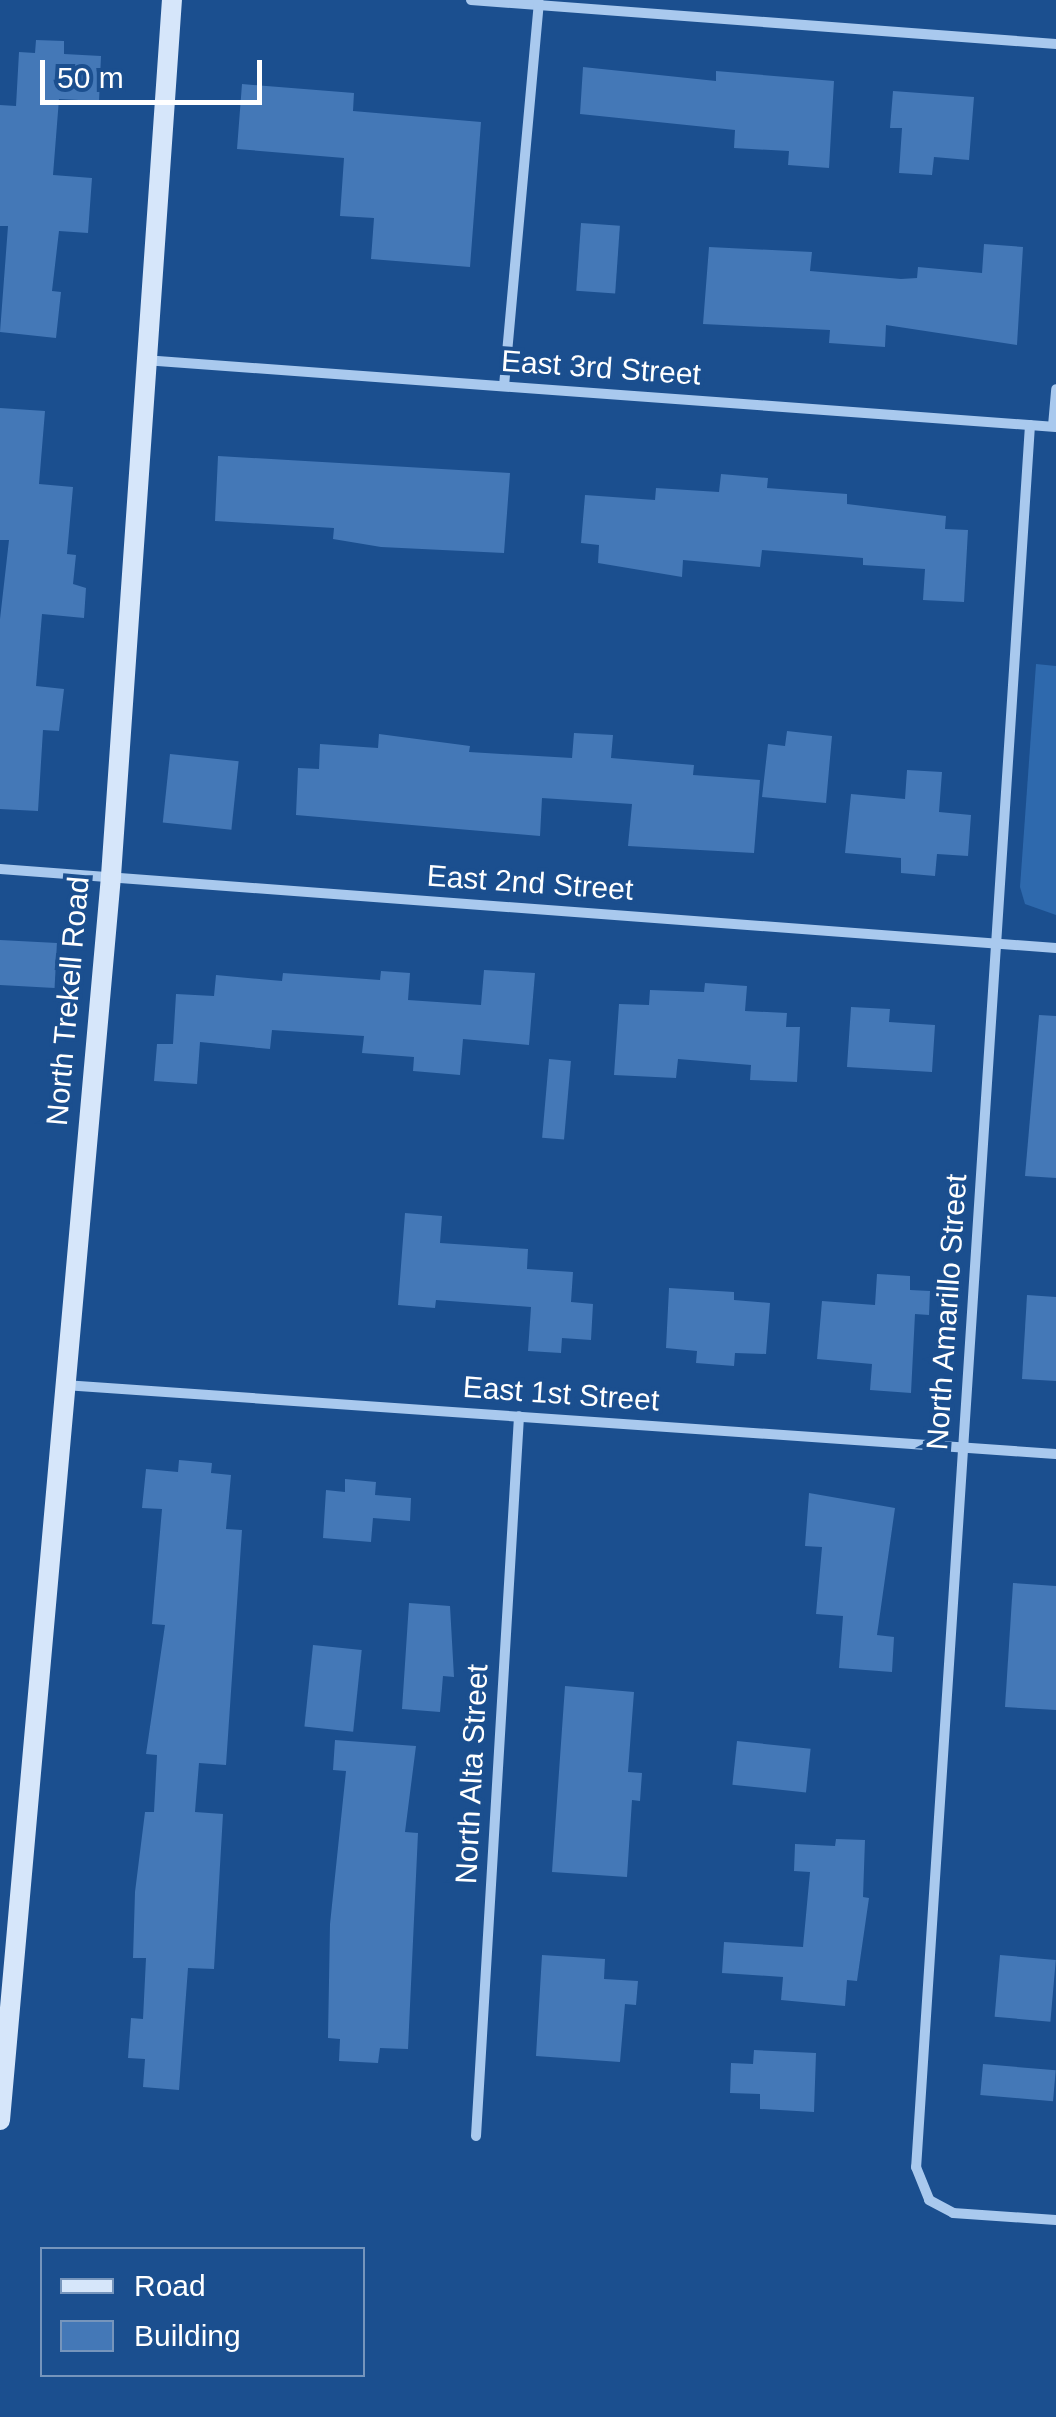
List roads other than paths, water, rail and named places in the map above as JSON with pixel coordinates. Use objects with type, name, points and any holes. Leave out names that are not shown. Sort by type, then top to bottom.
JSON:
[{"type":"main road","name":"North Trekell Road","points":[[0,2120],[5,2006],[111,876],[143,360],[172,0]]},
{"type":"street","points":[[470,0],[1056,44]]},
{"type":"street","points":[[504,386],[539,3]]},
{"type":"street","name":"East 3rd Street","points":[[143,360],[1054,426]]},
{"type":"street","points":[[1054,426],[1056,389]]},
{"type":"street","name":"North Amarillo Street","points":[[1030,425],[916,2167],[928,2200],[954,2213],[1056,2220]]},
{"type":"street","name":"East 2nd Street","points":[[0,868],[1056,948]]},
{"type":"street","name":"East 1st Street","points":[[62,1384],[1056,1454]]},
{"type":"street","name":"North Alta Street","points":[[476,2136],[519,1416]]}]
